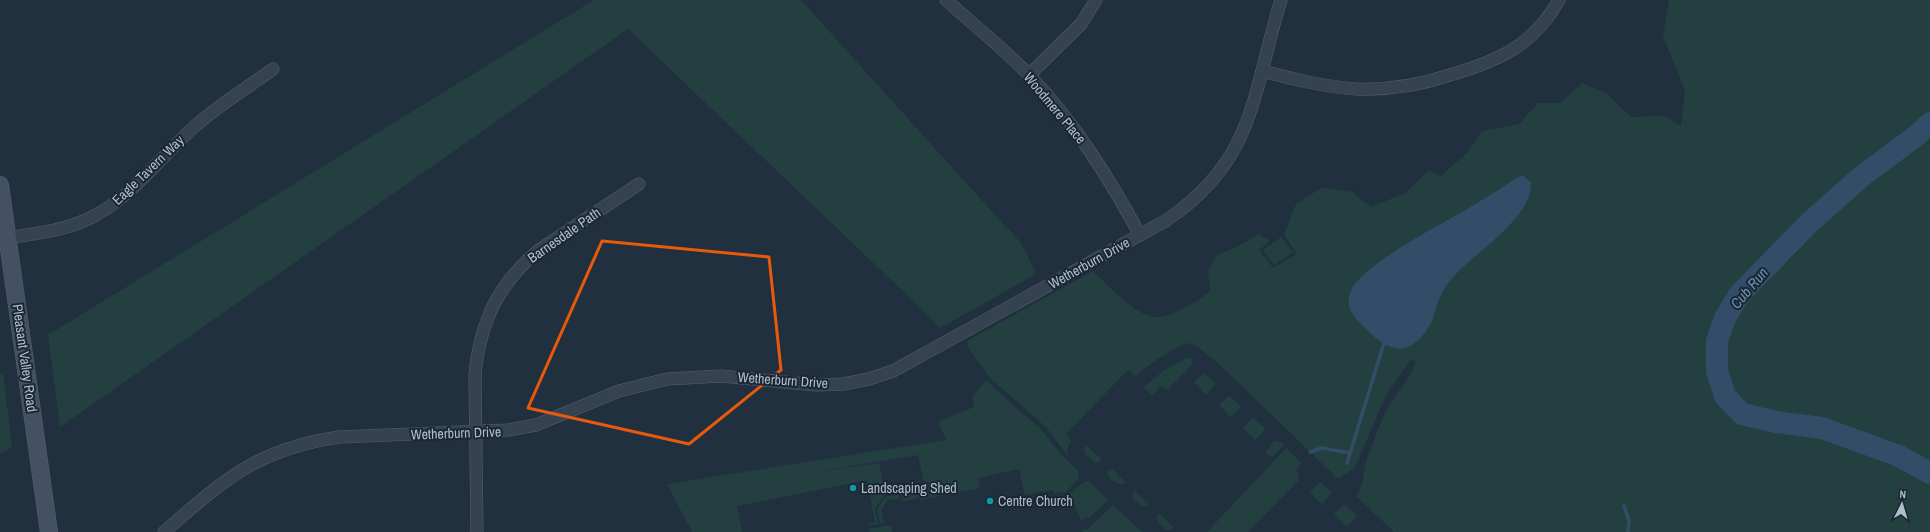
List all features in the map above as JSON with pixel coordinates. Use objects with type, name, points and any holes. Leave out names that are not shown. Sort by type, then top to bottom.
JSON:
[{"type":"main road","name":"Pleasant Valley Road","points":[[0,185],[4,239],[49,532]]},
{"type":"street","name":"Woodmere Place","points":[[946,0],[1029,75],[1065,117],[1097,161],[1140,235]]},
{"type":"street","points":[[1029,75],[1081,24],[1096,0]]},
{"type":"street","name":"Wetherburn Drive","points":[[164,532],[231,476],[271,454],[293,446],[339,437],[476,432],[508,430],[536,425],[619,391],[667,379],[721,376],[816,385],[843,384],[881,375],[916,360],[1140,235],[1185,208],[1203,192],[1234,152],[1245,129],[1252,110],[1281,0]]},
{"type":"street","points":[[1262,71],[1318,84],[1359,89],[1406,86],[1429,82],[1486,65],[1510,51],[1542,25],[1559,0]]},
{"type":"street","name":"Eagle Tavern Way","points":[[4,239],[41,234],[66,227],[88,219],[107,208],[129,192],[194,127],[273,69]]},
{"type":"street","name":"Barnesdale Path","points":[[477,532],[475,375],[477,351],[486,318],[502,289],[518,268],[539,250],[639,184]]},
{"type":"highlighted area","points":[[602,241],[769,257],[781,370],[689,444],[528,408]]},
{"type":"green space","points":[[594,0],[801,0],[1011,231],[1024,248],[1036,274],[940,328],[628,29],[60,427],[48,335]]},
{"type":"green space","points":[[1669,0],[1930,0],[1930,532],[1394,532],[1356,496],[1361,487],[1367,458],[1383,418],[1392,401],[1411,373],[1416,361],[1411,360],[1386,395],[1355,467],[1340,478],[1336,477],[1223,368],[1197,346],[1187,343],[1179,346],[1156,360],[1137,375],[1134,375],[1128,370],[1066,434],[1071,441],[1067,450],[1069,458],[1047,428],[990,378],[967,346],[967,341],[1093,271],[1123,300],[1141,312],[1149,316],[1157,317],[1171,314],[1210,292],[1208,272],[1216,256],[1259,234],[1270,241],[1259,250],[1273,268],[1297,254],[1284,235],[1296,204],[1321,188],[1351,191],[1371,207],[1405,193],[1428,171],[1441,176],[1468,152],[1482,131],[1519,124],[1538,103],[1560,103],[1582,83],[1606,93],[1631,117],[1664,116],[1681,126],[1685,91],[1663,36]]},
{"type":"green space","points":[[1281,237],[1293,252],[1274,265],[1263,250]]},
{"type":"green space","points":[[1186,358],[1192,359],[1192,365],[1168,389],[1166,390],[1161,386],[1152,395],[1144,387],[1163,371]]},
{"type":"green space","points":[[3,372],[12,447],[0,454],[0,374]]},
{"type":"green space","points":[[1204,373],[1216,383],[1207,394],[1204,393],[1194,382]]},
{"type":"green space","points":[[986,380],[1040,428],[1059,452],[1078,471],[1079,478],[1066,492],[1054,493],[1054,490],[1041,491],[1025,496],[1019,469],[978,478],[980,488],[921,500],[921,498],[903,501],[900,488],[924,483],[918,455],[809,473],[879,463],[885,491],[898,488],[899,492],[884,496],[875,508],[878,524],[869,526],[868,524],[875,522],[867,480],[737,506],[742,532],[692,532],[667,484],[946,440],[938,422],[974,407],[972,397]]},
{"type":"green space","points":[[1230,396],[1240,406],[1240,409],[1230,417],[1219,405]]},
{"type":"green space","points":[[1254,418],[1265,428],[1255,440],[1243,428],[1251,419]]},
{"type":"green space","points":[[1274,441],[1278,441],[1284,445],[1272,458],[1265,452]]},
{"type":"green space","points":[[1087,446],[1101,459],[1100,462],[1095,463],[1085,454],[1084,449]]},
{"type":"green space","points":[[1286,448],[1301,463],[1297,469],[1299,480],[1248,532],[1207,532]]},
{"type":"green space","points":[[1111,468],[1125,482],[1123,484],[1116,483],[1109,477],[1107,472]]},
{"type":"green space","points":[[1086,481],[1090,482],[1108,500],[1089,518],[1087,517],[1081,521],[1070,495],[1076,488]]},
{"type":"green space","points":[[1320,482],[1332,492],[1323,504],[1319,502],[1310,492]]},
{"type":"green space","points":[[1135,491],[1149,504],[1147,507],[1141,506],[1132,498]]},
{"type":"green space","points":[[899,494],[900,498],[888,500],[881,510],[884,523],[880,524],[877,509],[885,497]]},
{"type":"green space","points":[[1113,505],[1142,532],[1083,532],[1082,530],[1088,529]]},
{"type":"green space","points":[[1346,505],[1356,515],[1356,518],[1346,527],[1334,514],[1342,506]]},
{"type":"green space","points":[[1160,514],[1173,527],[1172,530],[1166,530],[1158,523],[1157,516]]},
{"type":"green space","points":[[891,525],[892,532],[869,532],[869,529]]},
{"type":"water","points":[[1523,176],[1531,182],[1529,195],[1523,208],[1502,233],[1449,282],[1440,298],[1429,326],[1416,342],[1402,349],[1390,346],[1373,335],[1356,319],[1349,306],[1349,296],[1351,290],[1359,279],[1373,267],[1408,243],[1482,200],[1518,177]]},
{"type":"waterway","name":"Cub Run","points":[[1930,123],[1916,136],[1862,176],[1807,225],[1739,295],[1725,318],[1717,341],[1717,371],[1725,396],[1742,414],[1776,422],[1822,428],[1899,456],[1930,473]]},
{"type":"waterway","points":[[1347,463],[1384,343]]},
{"type":"waterway","points":[[1310,452],[1322,448],[1350,453]]},
{"type":"waterway","points":[[1624,506],[1629,521],[1628,532]]},
{"type":"place","name":"Landscaping Shed","points":[[853,488]]},
{"type":"place","name":"Centre Church","points":[[990,501]]}]
